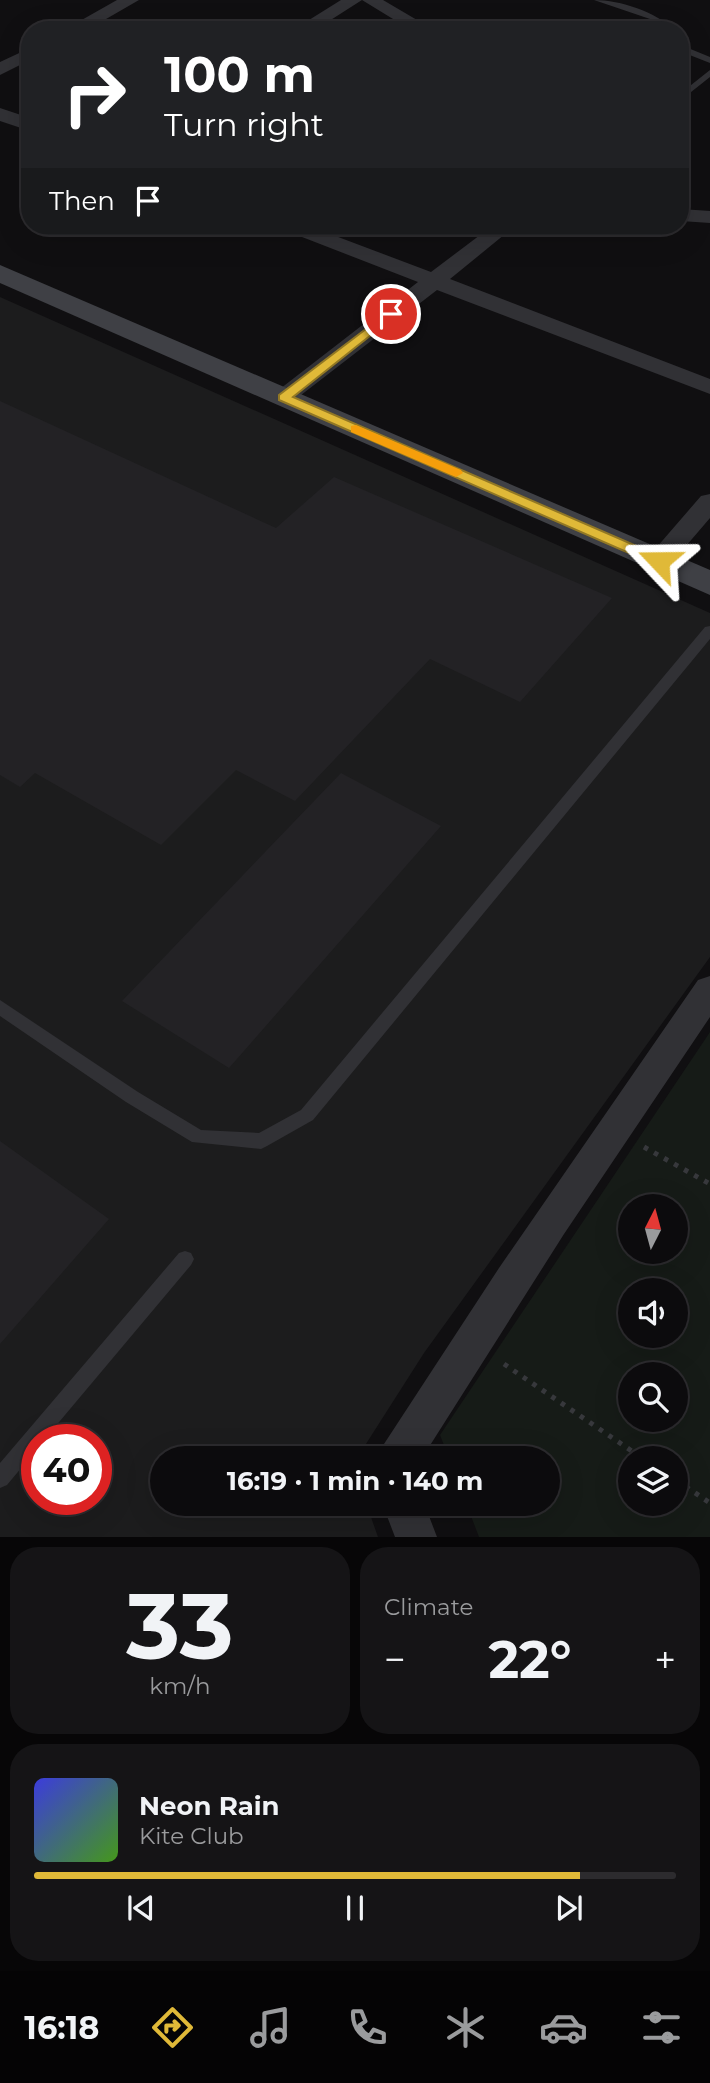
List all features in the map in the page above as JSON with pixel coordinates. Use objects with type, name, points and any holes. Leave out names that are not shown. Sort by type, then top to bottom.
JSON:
[{"type":"street","points":[[91,21],[130,0]]},
{"type":"street","points":[[317,21],[353,0]]},
{"type":"street","points":[[370,0],[408,21]]},
{"type":"street","points":[[0,69],[21,58]]},
{"type":"street","points":[[0,114],[21,122]]},
{"type":"street","points":[[689,215],[710,216]]},
{"type":"street","points":[[314,235],[710,387]]},
{"type":"street","points":[[284,397],[493,235]]},
{"type":"street","points":[[0,273],[710,583]]},
{"type":"street","points":[[659,561],[710,502]]},
{"type":"street","points":[[406,1446],[471,1342],[613,1129],[710,990]]},
{"type":"street","points":[[408,1516],[416,1537]]},
{"type":"lane","points":[[598,0],[659,21]]},
{"type":"lane","points":[[689,52],[710,60]]},
{"type":"lane","points":[[689,90],[710,73]]},
{"type":"lane","points":[[0,1007],[132,1097],[198,1137],[261,1141],[307,1115],[710,630]]},
{"type":"lane","points":[[0,1478],[185,1259]]},
{"type":"path","points":[[613,1129],[710,1184]]},
{"type":"path","points":[[471,1342],[624,1446]]},
{"type":"path","points":[[688,1488],[710,1503]]},
{"type":"shaded area","points":[[0,297],[710,613],[710,957],[424,1353],[365,1446],[150,1446],[150,1516],[371,1516],[378,1537],[0,1537]]},
{"type":"shaded area","points":[[710,1032],[710,1537],[479,1537],[471,1516],[560,1516],[560,1446],[444,1446],[440,1435]]},
{"type":"building","points":[[0,401],[276,528],[334,477],[612,598],[520,702],[430,659],[295,801],[236,770],[161,845],[35,773],[20,787],[0,775]]},
{"type":"building","points":[[341,773],[441,826],[229,1068],[122,1001]]},
{"type":"building","points":[[0,1141],[109,1219],[0,1344]]},
{"type":"slow traffic","points":[[356,429],[456,473]]},
{"type":"route","points":[[391,314],[284,397],[659,561]]}]
